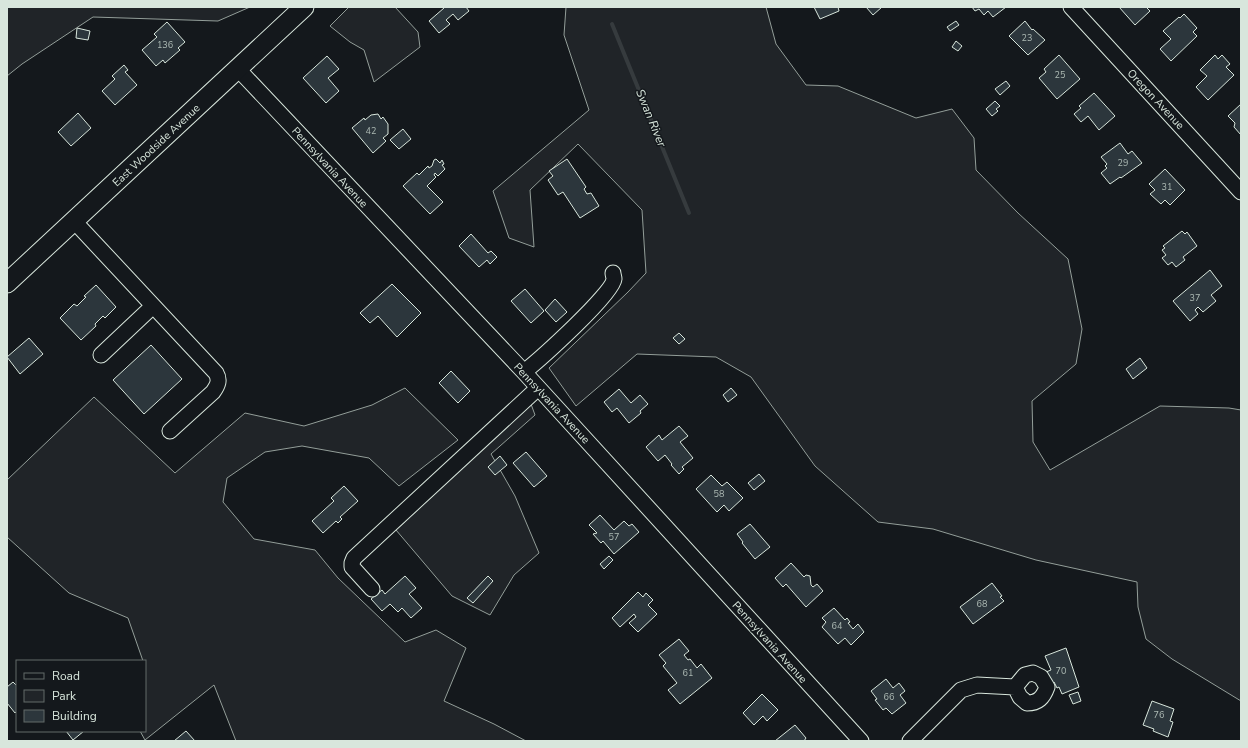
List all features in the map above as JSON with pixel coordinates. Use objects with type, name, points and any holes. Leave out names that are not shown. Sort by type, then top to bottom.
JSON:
[{"type":"main road","name":"East Woodside Avenue","points":[[7,283],[304,7]]},
{"type":"street","name":"Oregon Avenue","points":[[1071,7],[1241,192]]},
{"type":"street","name":"Pennsylvania Avenue","points":[[238,68],[524,372],[861,741]]},
{"type":"street","points":[[74,221],[216,373],[219,381],[213,392],[170,431]]},
{"type":"street","points":[[524,372],[540,359],[599,301],[610,288],[614,279],[613,273]]},
{"type":"street","points":[[101,355],[153,306]]},
{"type":"street","points":[[372,589],[352,567],[354,558],[538,388]]},
{"type":"street","points":[[910,741],[961,690],[977,685],[1015,687]]},
{"type":"green space","points":[[7,7],[250,7],[218,21],[93,17],[22,64],[7,76]]},
{"type":"green space","points":[[349,7],[395,7],[418,32],[420,47],[374,82],[364,50],[350,42],[330,26]]},
{"type":"green space","points":[[566,7],[766,7],[776,44],[806,85],[838,86],[916,118],[952,109],[974,138],[976,170],[1018,213],[1068,259],[1082,329],[1076,364],[1032,401],[1033,442],[1050,470],[1160,406],[1229,408],[1241,410],[1241,701],[1172,659],[1146,639],[1138,607],[1137,582],[1036,560],[933,529],[878,522],[815,466],[751,377],[716,357],[637,354],[576,406],[549,368],[646,273],[642,210],[578,144],[530,190],[534,247],[509,238],[493,191],[589,110],[564,35]]},
{"type":"green space","points":[[405,388],[458,440],[399,486],[369,458],[302,446],[265,452],[227,478],[223,502],[254,539],[315,550],[338,578],[405,642],[436,630],[466,648],[444,701],[494,724],[526,741],[236,741],[214,685],[145,740],[141,732],[146,732],[146,660],[143,660],[128,618],[69,593],[7,537],[7,480],[94,397],[175,473],[245,413],[304,426],[372,405]]},
{"type":"green space","points":[[531,404],[535,415],[491,454],[515,496],[539,553],[514,575],[490,615],[452,596],[396,530]]},
{"type":"building","points":[[443,7],[466,7],[469,11],[458,20],[453,14],[446,20],[450,24],[439,33],[429,21],[444,8]]},
{"type":"building","points":[[814,7],[838,7],[839,11],[820,19]]},
{"type":"building","points":[[866,7],[882,7],[873,15]]},
{"type":"building","points":[[972,7],[1006,7],[993,17],[988,11],[984,15],[979,9],[975,11]]},
{"type":"building","points":[[1119,7],[1146,7],[1150,11],[1135,25]]},
{"type":"building","points":[[1184,14],[1197,28],[1193,32],[1197,36],[1171,61],[1160,49],[1171,39],[1163,31]]},
{"type":"building","points":[[956,21],[959,25],[950,31],[947,27]]},
{"type":"building","points":[[1025,21],[1032,30],[1033,29],[1045,40],[1028,55],[1009,36]]},
{"type":"building","points":[[167,22],[185,42],[178,48],[180,50],[165,63],[163,60],[156,66],[142,50],[157,37],[154,34]]},
{"type":"building","points":[[77,28],[90,31],[88,40],[76,38]]},
{"type":"building","points":[[956,41],[962,46],[958,51],[952,47]]},
{"type":"building","points":[[1059,55],[1080,79],[1057,99],[1039,78],[1046,72],[1044,69]]},
{"type":"building","points":[[1215,55],[1218,59],[1222,55],[1230,64],[1226,67],[1234,75],[1208,100],[1196,87],[1207,76],[1200,70]]},
{"type":"building","points":[[327,56],[339,69],[328,78],[339,91],[326,103],[303,78]]},
{"type":"building","points":[[124,65],[128,70],[125,72],[137,85],[115,105],[102,91],[115,79],[112,76]]},
{"type":"building","points":[[1006,81],[1010,86],[1000,95],[995,89]]},
{"type":"building","points":[[1094,93],[1115,116],[1099,130],[1088,116],[1081,122],[1074,114],[1081,108],[1079,106]]},
{"type":"building","points":[[995,101],[1000,106],[996,109],[998,111],[992,116],[986,109]]},
{"type":"building","points":[[1241,104],[1241,135],[1234,127],[1235,123],[1228,116]]},
{"type":"building","points":[[78,113],[91,128],[71,146],[58,132]]},
{"type":"building","points":[[378,114],[381,119],[383,117],[388,124],[388,134],[383,138],[386,141],[373,153],[352,128],[364,118],[365,120],[371,115]]},
{"type":"building","points":[[403,129],[411,139],[399,149],[390,140]]},
{"type":"building","points":[[1120,143],[1128,154],[1132,151],[1142,163],[1110,184],[1101,173],[1107,168],[1105,166],[1107,164],[1101,157]]},
{"type":"building","points":[[436,159],[440,163],[442,160],[444,164],[442,165],[445,169],[438,176],[435,173],[434,175],[436,177],[427,186],[443,202],[430,214],[403,186],[417,173],[419,175],[428,166],[429,168],[432,166],[434,160]]},
{"type":"building","points":[[567,159],[586,187],[584,189],[587,194],[591,193],[599,206],[580,218],[563,192],[558,195],[548,180],[553,176],[549,171]]},
{"type":"building","points":[[1165,169],[1185,190],[1170,205],[1165,200],[1161,204],[1150,194],[1155,190],[1149,184]]},
{"type":"building","points":[[1182,231],[1185,234],[1187,232],[1197,246],[1183,257],[1185,260],[1176,267],[1172,262],[1168,265],[1162,258],[1166,255],[1162,250],[1165,248],[1163,246]]},
{"type":"building","points":[[471,234],[488,253],[491,251],[497,257],[490,264],[487,260],[479,267],[459,246]]},
{"type":"building","points":[[1210,270],[1222,286],[1211,295],[1216,301],[1203,312],[1198,307],[1195,310],[1198,314],[1190,321],[1173,301]]},
{"type":"building","points":[[392,284],[421,313],[397,337],[378,316],[370,323],[360,313]]},
{"type":"building","points":[[96,285],[116,307],[105,318],[103,316],[95,324],[96,326],[81,340],[60,318],[74,304],[77,306],[86,297],[84,296]]},
{"type":"building","points":[[525,289],[544,311],[531,323],[511,301]]},
{"type":"building","points":[[555,299],[567,312],[556,322],[545,310]]},
{"type":"building","points":[[679,333],[685,339],[679,344],[673,338]]},
{"type":"building","points":[[29,338],[43,354],[20,374],[7,357]]},
{"type":"building","points":[[151,345],[182,379],[144,414],[113,380]]},
{"type":"building","points":[[1140,358],[1147,368],[1133,379],[1126,369]]},
{"type":"building","points":[[451,371],[470,391],[458,403],[439,383]]},
{"type":"building","points":[[731,388],[737,395],[728,402],[723,395]]},
{"type":"building","points":[[619,389],[631,403],[640,395],[648,404],[640,411],[641,413],[629,423],[617,408],[612,412],[604,402]]},
{"type":"building","points":[[679,426],[688,436],[680,442],[693,458],[682,467],[684,469],[679,474],[665,455],[658,461],[646,447],[659,435],[662,440]]},
{"type":"building","points":[[526,452],[547,476],[534,487],[513,463]]},
{"type":"building","points":[[500,456],[507,465],[495,475],[488,467]]},
{"type":"building","points":[[759,474],[765,481],[754,490],[748,483]]},
{"type":"building","points":[[711,475],[722,486],[727,482],[743,498],[729,511],[724,505],[717,512],[696,489]]},
{"type":"building","points":[[344,486],[358,501],[340,517],[342,519],[338,523],[336,521],[323,533],[312,521],[334,501],[331,498]]},
{"type":"building","points":[[600,515],[614,530],[624,521],[629,526],[632,524],[639,532],[614,554],[603,541],[601,543],[593,534],[597,533],[589,525]]},
{"type":"building","points":[[750,524],[770,547],[755,559],[742,543],[743,542],[737,534]]},
{"type":"building","points":[[609,556],[613,560],[604,569],[600,564]]},
{"type":"building","points":[[791,563],[804,577],[806,575],[810,576],[811,585],[813,587],[817,584],[823,591],[806,607],[786,584],[783,587],[775,578]]},
{"type":"building","points":[[405,576],[416,588],[409,594],[422,608],[411,618],[402,608],[398,612],[390,604],[382,611],[371,599],[382,590],[385,594]]},
{"type":"building","points":[[488,576],[493,581],[473,603],[467,598]]},
{"type":"building","points":[[992,583],[1004,601],[973,624],[960,607]]},
{"type":"building","points":[[638,592],[643,597],[646,593],[653,600],[648,605],[657,614],[638,632],[629,623],[636,617],[634,614],[620,627],[612,618]]},
{"type":"building","points":[[834,608],[845,620],[847,618],[850,622],[848,623],[853,629],[858,624],[864,632],[851,645],[845,638],[838,644],[822,627],[826,622],[822,618]]},
{"type":"building","points":[[679,639],[689,651],[684,655],[688,660],[690,659],[697,668],[701,664],[712,678],[680,704],[668,690],[677,683],[663,666],[666,663],[659,655]]},
{"type":"building","points":[[1066,648],[1079,687],[1062,694],[1059,687],[1057,688],[1054,682],[1052,685],[1046,672],[1051,670],[1045,656]]},
{"type":"building","points":[[886,679],[893,688],[899,683],[905,691],[900,695],[906,703],[892,714],[886,708],[883,710],[875,700],[877,699],[871,691]]},
{"type":"building","points":[[13,682],[16,685],[15,713],[7,703],[7,687]]},
{"type":"building","points":[[1078,692],[1081,701],[1073,704],[1069,695]]},
{"type":"building","points":[[762,694],[778,710],[767,721],[763,716],[754,725],[743,713]]},
{"type":"building","points":[[1152,701],[1174,709],[1170,721],[1173,722],[1168,737],[1143,725]]},
{"type":"building","points":[[795,725],[806,738],[804,741],[775,741]]},
{"type":"building","points":[[186,731],[195,741],[174,741]]},
{"type":"building","points":[[67,732],[83,732],[73,740]]},
{"type":"waterway","name":"Swan River","points":[[612,24],[689,213]]}]
